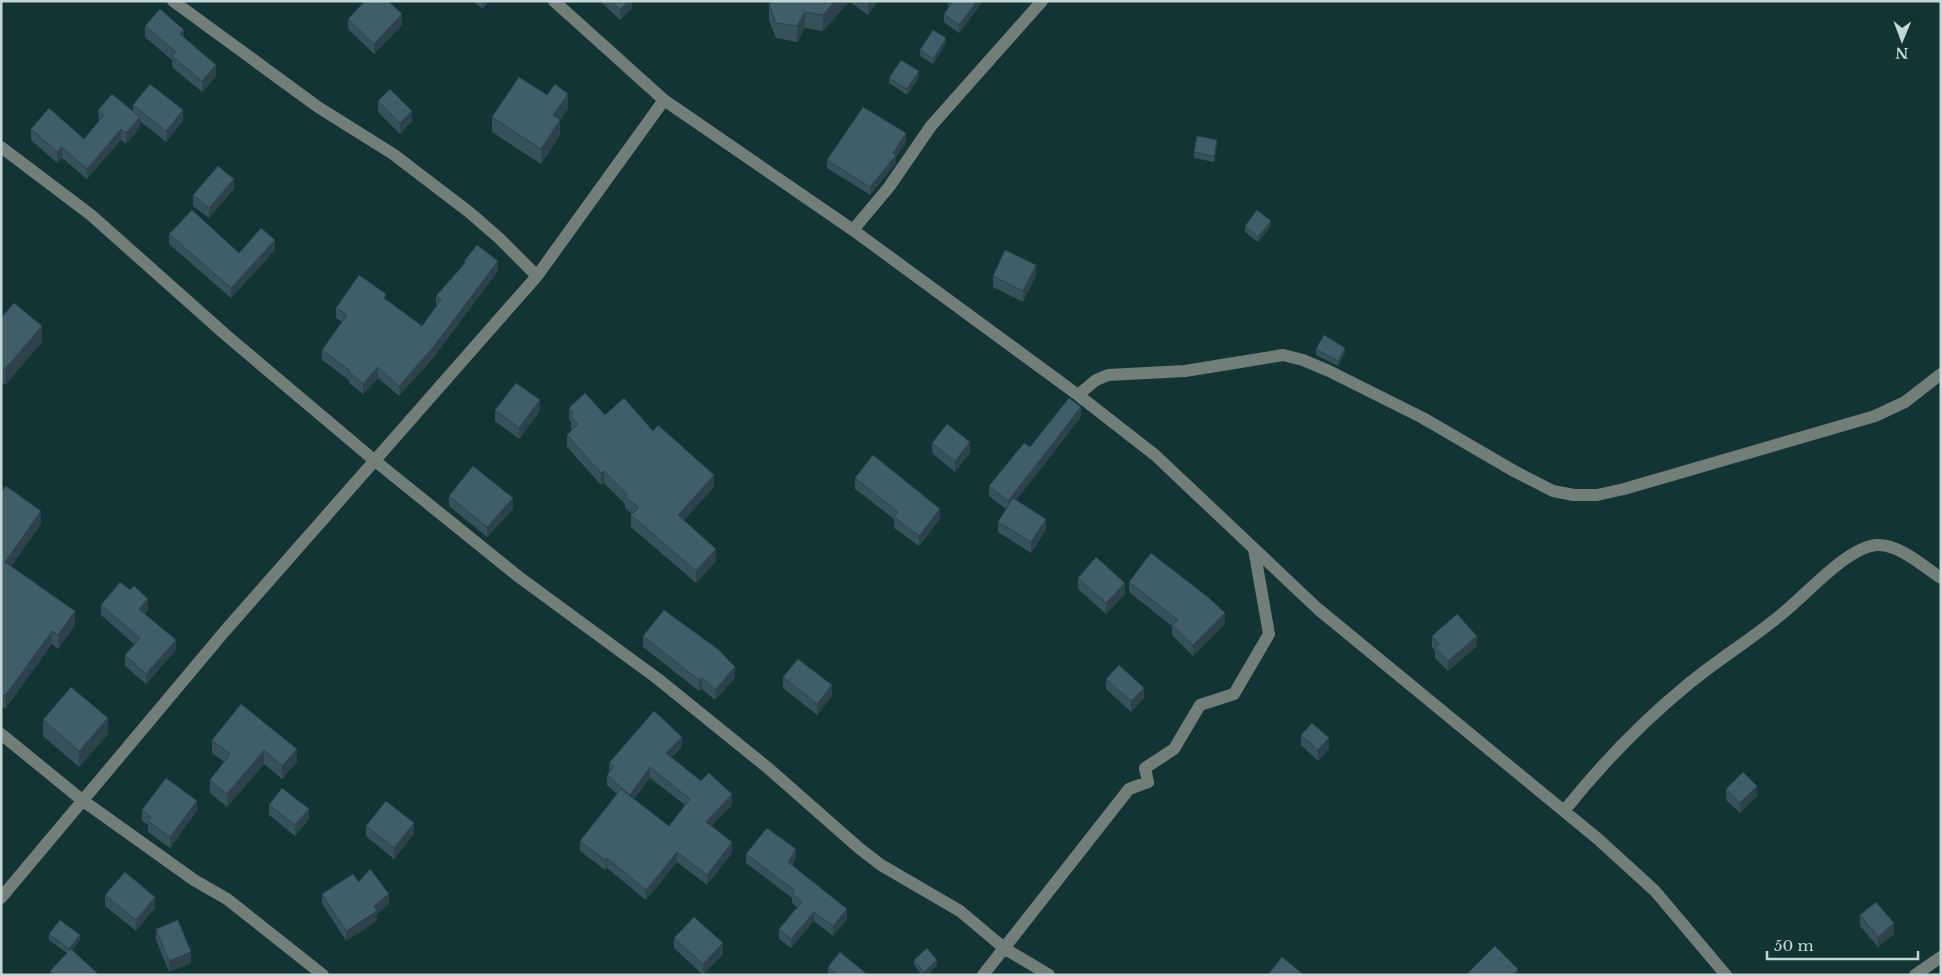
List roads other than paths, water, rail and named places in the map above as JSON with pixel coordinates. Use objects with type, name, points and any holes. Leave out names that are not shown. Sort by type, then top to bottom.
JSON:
[{"type":"street","points":[[173,1],[318,107],[393,154],[469,212],[499,238],[537,276]]},
{"type":"street","points":[[554,1],[664,100],[853,230],[1078,395],[1155,455],[1318,610],[1564,811],[1655,891],[1726,975]]},
{"type":"street","points":[[853,230],[889,187],[931,126],[1042,1]]},
{"type":"street","points":[[1,898],[82,800],[374,460],[537,276],[664,100]]},
{"type":"street","points":[[1,147],[91,215],[227,336],[374,460],[519,577],[666,686],[768,768],[859,848],[881,865],[960,910],[1004,948],[1049,975]]},
{"type":"street","points":[[1078,395],[1096,380],[1108,375],[1185,371],[1283,355],[1329,370],[1423,418],[1514,471],[1553,491],[1574,495],[1597,495],[1875,416],[1905,402],[1941,374]]},
{"type":"street","points":[[1564,811],[1607,760],[1686,686],[1779,617],[1839,565],[1856,553],[1876,545],[1884,545],[1905,554],[1941,578]]},
{"type":"street","points":[[983,975],[1129,789],[1148,782],[1145,768],[1174,748],[1200,705],[1234,694],[1269,634],[1254,549]]},
{"type":"street","points":[[1,734],[82,800],[194,880],[227,899],[323,975]]},
{"type":"street","points":[[1915,975],[1941,957]]}]
